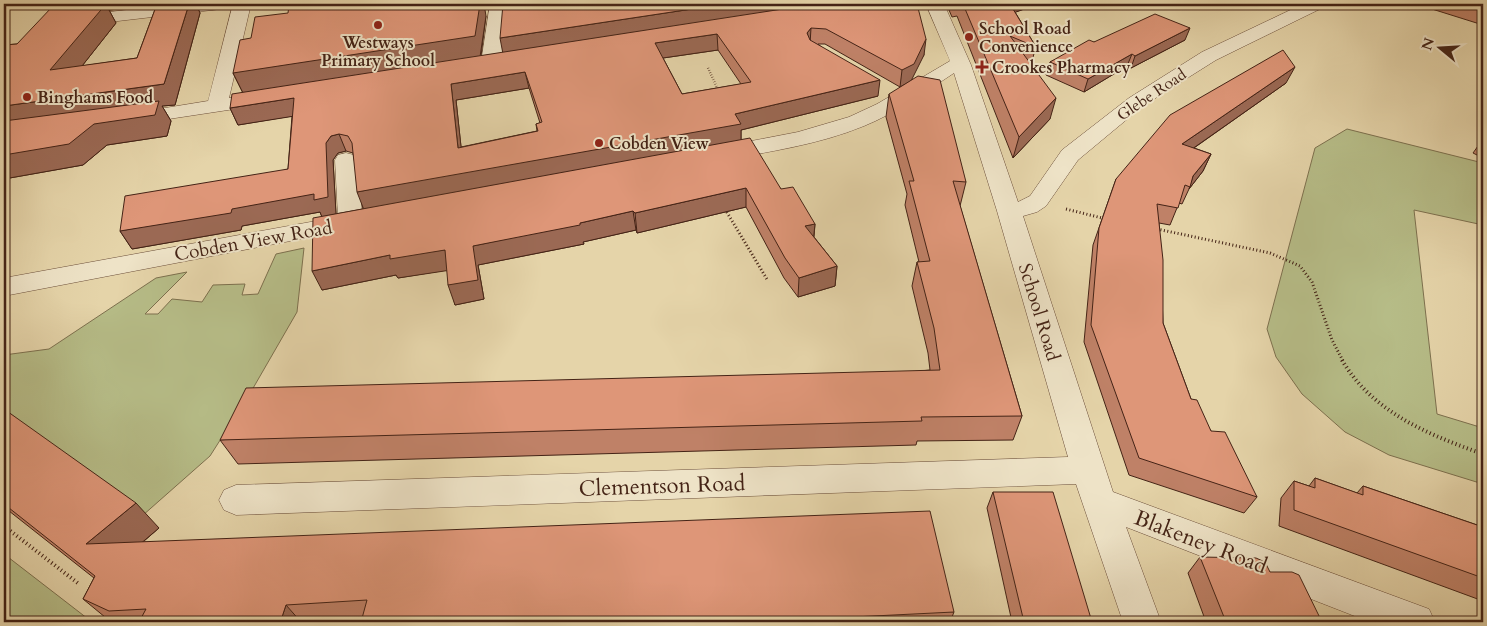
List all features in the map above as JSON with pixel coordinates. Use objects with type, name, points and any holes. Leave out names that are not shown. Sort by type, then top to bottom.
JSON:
[{"type":"street","points":[[71,21],[220,4]]},
{"type":"street","points":[[217,107],[242,4]]},
{"type":"street","name":"School Road","points":[[935,4],[960,65],[1009,211],[1093,486],[1142,622]]},
{"type":"street","name":"Glebe Road","points":[[1038,201],[1070,155],[1095,133],[1136,102],[1209,56],[1316,4]]},
{"type":"street","points":[[471,66],[500,62],[497,6]]},
{"type":"street","points":[[693,159],[796,139],[834,140],[875,113],[892,94],[951,67],[960,65]]},
{"type":"street","points":[[110,122],[285,96]]},
{"type":"street","name":"Cobden View Road","points":[[4,288],[360,221],[346,160]]},
{"type":"street","points":[[1009,211],[1030,207],[1038,201]]},
{"type":"street","name":"Clementson Road","points":[[236,500],[1093,486]]},
{"type":"street","name":"Blakeney Road","points":[[1093,486],[1416,622]]},
{"type":"path","points":[[708,68],[720,94]]},
{"type":"path","points":[[1038,201],[1115,220]]},
{"type":"path","points":[[724,207],[768,282]]},
{"type":"path","points":[[1153,229],[1277,255],[1301,266],[1313,284],[1335,348],[1350,375],[1370,396],[1405,421],[1438,439],[1483,454]]},
{"type":"path","points":[[4,526],[79,584]]},
{"type":"green space","points":[[1347,129],[1483,163],[1483,225],[1414,210],[1437,414],[1483,428],[1483,484],[1389,455],[1345,432],[1302,394],[1276,357],[1267,329],[1315,148]]},
{"type":"green space","points":[[304,248],[297,312],[252,390],[210,456],[142,516],[4,417],[4,355],[49,349],[156,278],[187,272],[145,314],[158,314],[172,299],[202,302],[213,285],[245,284],[242,295],[258,294],[276,254]]},
{"type":"green space","points":[[4,554],[92,622],[4,622]]},
{"type":"building","points":[[106,4],[50,70],[137,58],[157,4],[189,4],[164,84],[4,106],[4,74],[7,70],[4,65],[4,45],[17,44],[52,7],[60,9]]},
{"type":"building","name":"Westways Primary School","points":[[480,4],[475,36],[233,73],[240,40],[251,38],[255,17],[288,13],[289,5]]},
{"type":"building","points":[[503,4],[725,4],[500,38]]},
{"type":"building","points":[[815,4],[917,4],[926,39],[914,64],[902,70],[826,29],[811,28],[807,33],[810,40],[880,80],[735,114],[741,124],[357,192],[352,143],[348,136],[339,134],[331,136],[326,143],[328,197],[314,200],[314,194],[232,209],[231,213],[120,231],[125,196],[288,169],[294,98],[230,108],[232,94]],"holes":[[[717,34],[751,82],[682,94],[655,43]],[[525,72],[542,122],[536,124],[538,131],[458,148],[451,84]]]},
{"type":"building","points":[[963,4],[1010,4],[1036,47],[1010,36],[1056,98],[1019,137]]},
{"type":"building","points":[[1466,4],[1483,4],[1483,9]]},
{"type":"building","points":[[1155,14],[1190,28],[1135,56],[1132,54],[1088,79],[1050,62],[1089,40],[1094,42]]},
{"type":"building","points":[[1283,50],[1295,67],[1182,144],[1211,154],[1193,176],[1190,187],[1185,185],[1178,208],[1157,204],[1163,260],[1163,323],[1191,399],[1197,400],[1211,431],[1225,432],[1257,497],[1139,458],[1091,325],[1099,228],[1116,179],[1170,115]]},
{"type":"building","points":[[918,76],[940,80],[966,182],[953,181],[1022,416],[921,417],[922,421],[220,440],[246,388],[940,370],[934,328],[917,262],[930,261],[909,181],[914,181],[889,94]]},
{"type":"building","points":[[159,101],[155,115],[94,124],[69,144],[4,155],[4,121]]},
{"type":"building","points":[[750,138],[781,189],[793,187],[815,224],[805,226],[837,266],[799,278],[785,258],[746,188],[635,213],[633,211],[580,223],[580,225],[473,246],[478,280],[448,285],[445,250],[390,259],[390,255],[312,271],[313,218]]},
{"type":"building","points":[[4,409],[136,503],[86,544],[930,511],[954,612],[853,617],[853,622],[762,622],[762,619],[707,622],[361,622],[367,600],[286,605],[281,620],[139,622],[146,609],[109,611],[83,599],[95,576],[4,504]]},
{"type":"building","points":[[1315,478],[1363,495],[1363,486],[1483,527],[1483,578],[1294,510],[1294,481],[1315,488]]},
{"type":"building","points":[[993,492],[1053,492],[1092,622],[1024,622]]},
{"type":"building","points":[[1200,557],[1256,558],[1265,562],[1270,572],[1292,572],[1299,575],[1322,622],[1226,622]]},
{"type":"place","name":"Westways Primary School","points":[[378,25]]},
{"type":"place","name":"School Road Convenience","points":[[969,37]]},
{"type":"place","name":"Crookes Pharmacy","points":[[982,67]]},
{"type":"place","name":"Binghams Food","points":[[27,97]]},
{"type":"place","name":"Cobden View","points":[[599,143]]}]
